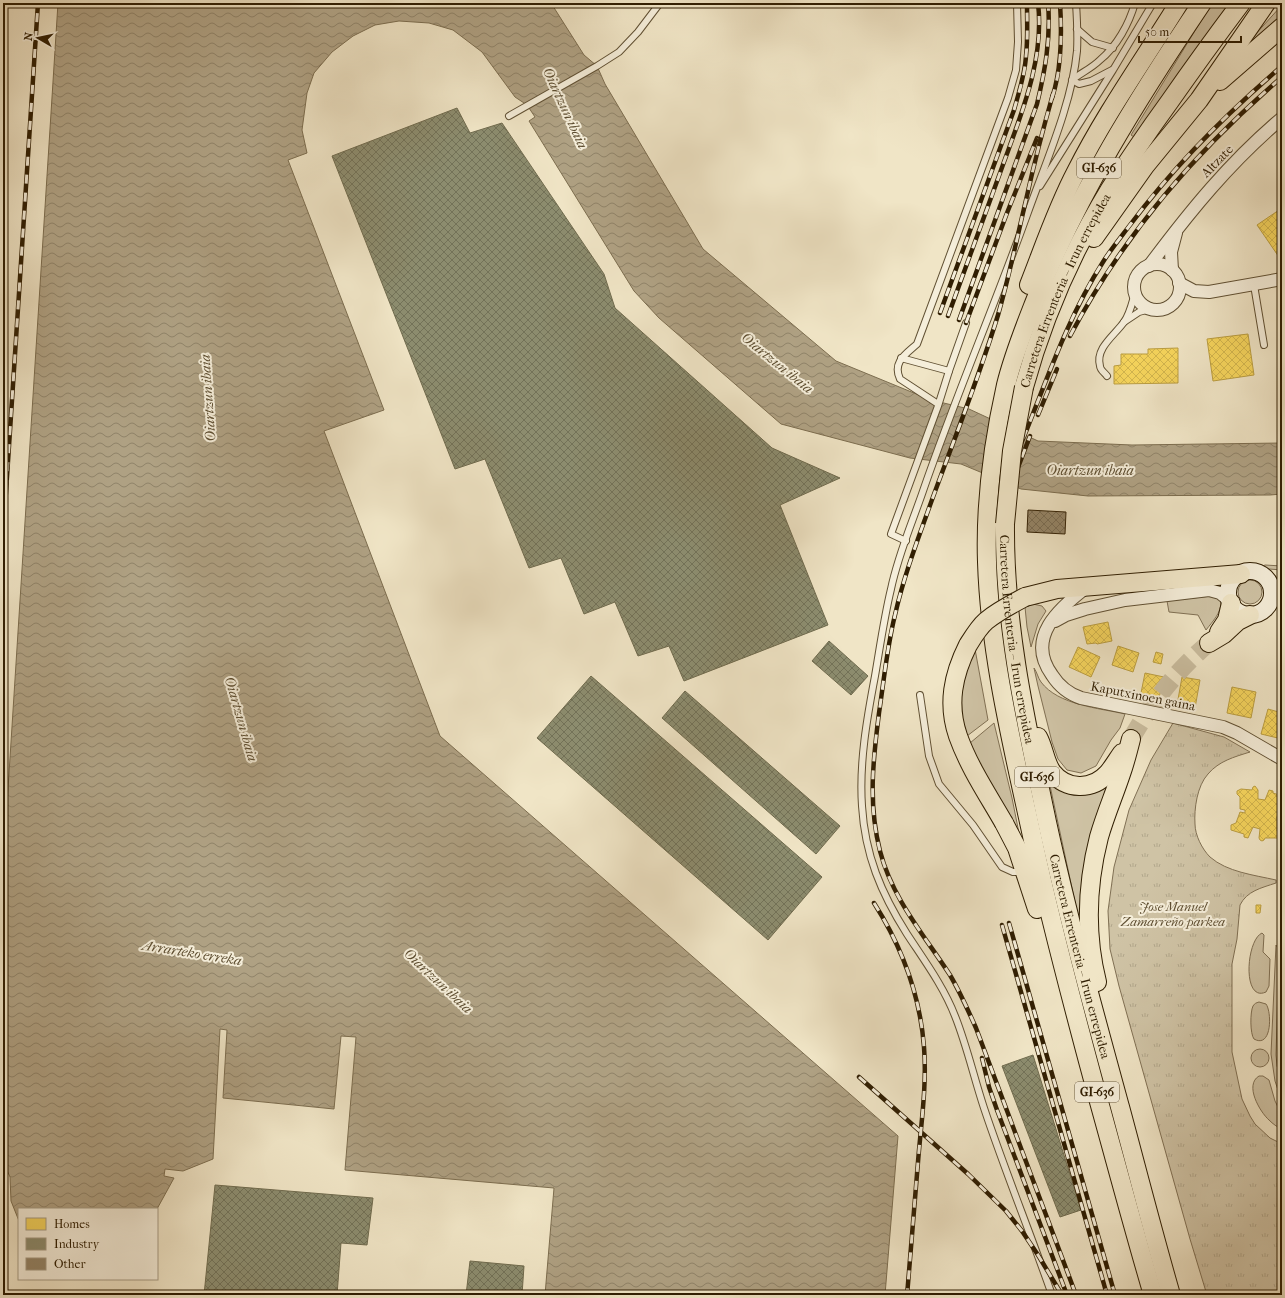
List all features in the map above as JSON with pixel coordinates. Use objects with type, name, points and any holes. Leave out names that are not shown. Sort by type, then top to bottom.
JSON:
[{"type":"main road","points":[[1018,344],[1021,304],[1058,210],[1097,133],[1179,3]]},
{"type":"main road","name":"Carretera Errenteria – Irun errepidea","points":[[1153,1295],[1058,951],[1012,742],[1001,683],[993,630],[987,563],[1012,451],[1018,344],[1044,277],[1092,180],[1156,73],[1202,3]]},
{"type":"main road","name":"Carretera Errenteria – Irun errepidea","points":[[1015,385],[1034,350],[1061,284],[1089,227],[1130,157],[1241,3]]},
{"type":"main road","points":[[1061,284],[1145,166],[1198,100],[1266,3]]},
{"type":"main road","points":[[1198,100],[1282,27]]},
{"type":"main road","name":"Carretera Errenteria – Irun errepidea","points":[[996,524],[1005,562],[1010,628],[1023,703],[1060,879],[1097,1026],[1171,1295]]},
{"type":"main road","points":[[1058,951],[1041,921],[1017,848],[973,770],[957,735],[953,716],[952,699],[954,679],[960,661],[972,639],[986,621],[1025,596],[1057,589],[1241,574],[1249,571],[1282,578]]},
{"type":"main road","points":[[1241,574],[1231,583],[1229,592],[1229,615],[1224,625],[1208,643],[1224,634],[1238,621],[1250,615],[1261,612],[1266,608],[1277,593],[1262,574]]},
{"type":"main road","points":[[1230,602],[1239,612],[1250,615]]},
{"type":"main road","points":[[1023,703],[1042,744],[1045,756],[1052,771],[1062,782],[1072,786],[1082,787],[1093,784],[1107,774],[1131,739],[1121,774],[1099,837],[1090,891],[1090,941],[1093,967],[1100,994],[1097,1026]]},
{"type":"main road","points":[[1143,1261],[1143,1295]]},
{"type":"main road","points":[[1166,1278],[1176,1295]]},
{"type":"street","name":"Altzate","points":[[1149,266],[1177,228],[1215,182],[1282,118]]},
{"type":"street","name":"Altzate","points":[[1172,270],[1171,252],[1177,228]]},
{"type":"street","points":[[1172,304],[1177,298],[1179,291],[1177,276],[1172,270],[1159,264],[1149,266],[1139,272],[1135,278],[1134,293],[1143,306],[1158,310],[1165,308],[1194,292],[1209,292],[1282,279]]},
{"type":"street","points":[[1179,283],[1194,292]]},
{"type":"street","name":"Kaputxinoen gaina","points":[[1088,586],[1066,604],[1049,625],[1043,639],[1042,646],[1044,660],[1054,678],[1062,687],[1081,698],[1223,727],[1237,733],[1282,759]]},
{"type":"street","points":[[1049,625],[1075,611],[1126,600],[1209,590],[1220,593],[1230,602]]},
{"type":"lane","points":[[509,116],[619,52],[638,32],[660,3]]},
{"type":"lane","points":[[938,405],[900,379],[897,373],[901,358],[917,344],[1002,116],[1016,70],[1018,42],[1017,3]]},
{"type":"lane","points":[[1052,1295],[984,1108],[955,1016],[932,972],[906,933],[887,900],[871,863],[861,804],[863,757],[869,708],[891,587],[928,476],[1016,245],[1064,109],[1072,80],[1077,52],[1076,3]]},
{"type":"lane","points":[[1072,80],[1099,62],[1113,48],[1132,14],[1135,3]]},
{"type":"lane","points":[[1034,195],[1113,70],[1153,3]]},
{"type":"lane","points":[[1077,29],[1092,42],[1113,48]]},
{"type":"lane","points":[[1072,80],[1079,84],[1091,81],[1113,70]]},
{"type":"lane","points":[[1254,285],[1264,345]]},
{"type":"lane","points":[[1124,322],[1132,304],[1134,293]]},
{"type":"lane","points":[[1107,376],[1100,367],[1099,357],[1103,346],[1124,322],[1139,312],[1150,309]]},
{"type":"lane","points":[[906,540],[891,534],[966,323]]},
{"type":"lane","points":[[901,358],[948,371]]},
{"type":"lane","points":[[920,695],[929,756],[939,784],[973,824],[1002,867],[1012,872],[1026,872]]},
{"type":"green space","points":[[1212,3],[1230,3],[1134,137],[1131,135]]},
{"type":"green space","points":[[1282,5],[1282,18],[1254,43],[1243,48]]},
{"type":"green space","points":[[1265,565],[1282,566],[1282,570],[1261,567]]},
{"type":"green space","points":[[1250,580],[1258,584],[1262,592],[1258,600],[1250,604],[1242,600],[1238,592],[1242,584]]},
{"type":"green space","points":[[1211,596],[1217,598],[1221,602],[1221,606],[1216,617],[1206,630],[1198,615],[1169,612],[1167,601]]},
{"type":"green space","points":[[1033,604],[1042,606],[1046,611],[1038,624],[1031,647],[1025,607]]},
{"type":"green space","points":[[975,649],[988,720],[967,736],[962,719],[961,685]]},
{"type":"green space","points":[[1034,668],[1041,682],[1048,690],[1058,696],[1068,701],[1125,714],[1120,728],[1111,740],[1096,766],[1081,773],[1067,770],[1058,759],[1052,742]]},
{"type":"green space","points":[[994,723],[1020,838],[979,763],[970,743]]},
{"type":"green space","name":"Jose Manuel Zamarreño parkea","points":[[1173,723],[1224,737],[1250,752],[1222,763],[1212,770],[1204,779],[1197,798],[1195,828],[1204,850],[1217,862],[1233,870],[1276,880],[1276,883],[1260,888],[1246,896],[1240,905],[1237,939],[1232,964],[1232,1052],[1242,1099],[1250,1116],[1255,1124],[1270,1138],[1282,1144],[1282,1295],[1207,1295],[1119,986],[1110,949],[1108,911],[1114,867],[1129,810],[1151,760]]},
{"type":"green space","points":[[1049,781],[1069,793],[1082,795],[1095,791],[1103,786],[1106,788],[1098,817],[1081,930]]},
{"type":"green space","points":[[1262,933],[1264,935],[1263,952],[1270,959],[1269,986],[1266,992],[1258,993],[1253,988],[1250,980],[1249,969],[1252,947]]},
{"type":"green space","points":[[1276,945],[1279,950],[1276,1055],[1277,1066],[1282,1079],[1282,1102],[1275,1081],[1271,1054]]},
{"type":"green space","points":[[1259,1002],[1266,1004],[1270,1021],[1267,1034],[1264,1039],[1260,1041],[1254,1039],[1251,1023],[1253,1006]]},
{"type":"green space","points":[[1260,1049],[1266,1052],[1269,1058],[1266,1064],[1260,1067],[1254,1064],[1251,1058],[1254,1052]]},
{"type":"green space","points":[[1259,1076],[1263,1076],[1269,1080],[1275,1101],[1282,1115],[1282,1129],[1265,1116],[1258,1105],[1253,1092],[1253,1086],[1255,1080]]},
{"type":"water","points":[[58,3],[551,3],[584,55],[597,66],[605,84],[703,249],[836,361],[931,400],[969,409],[1038,441],[1132,445],[1282,443],[1282,494],[1088,496],[1021,489],[961,464],[910,458],[781,424],[659,318],[634,291],[529,121],[535,117],[527,105],[515,97],[482,52],[453,30],[429,23],[399,21],[375,25],[353,36],[332,52],[314,73],[307,93],[302,130],[307,153],[288,160],[384,410],[324,431],[440,736],[898,1136],[885,1295],[545,1295],[554,1188],[345,1170],[356,1037],[341,1036],[334,1109],[223,1098],[227,1030],[220,1029],[213,1159],[183,1171],[165,1169],[164,1176],[174,1178],[158,1208],[18,1208],[18,1218],[11,1201],[10,1177],[3,1161],[3,868]]},
{"type":"building: Homes","points":[[1282,208],[1282,260],[1281,260],[1257,225]]},
{"type":"building: Homes","points":[[1248,334],[1254,375],[1213,381],[1207,339]]},
{"type":"building: Homes","points":[[1178,348],[1178,383],[1114,384],[1114,366],[1121,365],[1121,354],[1148,354],[1148,349]]},
{"type":"building: Homes","points":[[1108,622],[1112,641],[1087,644],[1083,627]]},
{"type":"building: Homes","points":[[1118,646],[1139,653],[1133,672],[1112,665]]},
{"type":"building: Homes","points":[[1078,647],[1100,657],[1091,677],[1069,667]]},
{"type":"building: Homes","points":[[1156,652],[1163,654],[1161,664],[1153,662]]},
{"type":"building: Homes","points":[[1145,673],[1164,677],[1158,702],[1140,698]]},
{"type":"building: Homes","points":[[1182,677],[1200,680],[1195,708],[1177,705]]},
{"type":"building: Homes","points":[[1232,687],[1256,692],[1251,718],[1227,713]]},
{"type":"building: Homes","points":[[1268,709],[1282,713],[1282,739],[1261,734]]},
{"type":"building: Homes","points":[[1255,786],[1258,790],[1258,799],[1265,800],[1269,790],[1282,796],[1282,804],[1276,819],[1277,831],[1281,833],[1279,838],[1265,838],[1262,841],[1259,838],[1260,829],[1253,827],[1248,838],[1244,837],[1244,834],[1231,830],[1231,825],[1236,823],[1240,812],[1245,813],[1245,810],[1240,809],[1240,797],[1237,794],[1237,791],[1241,789],[1252,790]]},
{"type":"building: Homes","points":[[1256,905],[1261,905],[1260,913],[1256,913]]},
{"type":"building: Industry","points":[[457,108],[470,133],[502,123],[604,274],[615,308],[772,448],[840,478],[780,505],[828,625],[684,681],[669,646],[638,656],[615,602],[584,614],[561,558],[529,568],[485,459],[455,469],[332,156]]},
{"type":"building: Industry","points":[[829,641],[868,676],[851,695],[812,661]]},
{"type":"building: Industry","points":[[591,676],[822,877],[768,940],[537,738]]},
{"type":"building: Industry","points":[[685,691],[840,826],[816,854],[662,718]]},
{"type":"building: Industry","points":[[1033,1055],[1081,1210],[1060,1217],[1002,1066]]},
{"type":"building: Industry","points":[[215,1185],[373,1198],[367,1245],[341,1243],[337,1295],[204,1295]]},
{"type":"building: Industry","points":[[470,1261],[524,1266],[522,1295],[466,1295]]},
{"type":"building: Other","points":[[1028,510],[1066,512],[1065,534],[1027,532]]},
{"type":"tunnel","points":[[1131,739],[1147,712],[1175,676],[1209,643]]},
{"type":"railway","points":[[5,507],[38,3]]},
{"type":"railway","points":[[940,313],[1018,96],[1027,49],[1027,3]]},
{"type":"railway","points":[[948,316],[1029,90],[1038,47],[1038,3]]},
{"type":"railway","points":[[959,320],[1037,104],[1047,54],[1049,29],[1048,3]]},
{"type":"railway","points":[[1052,98],[1058,75],[1061,27],[1060,3]]},
{"type":"railway","points":[[1002,488],[1071,320],[1106,257],[1147,203],[1183,161],[1221,122],[1282,66]]},
{"type":"railway","points":[[1070,336],[1114,263],[1164,196],[1220,135],[1250,105],[1282,77]]},
{"type":"railway","points":[[1053,94],[1035,160],[998,315],[975,384],[907,570],[892,627],[875,748],[873,799],[876,834],[885,868],[892,885],[910,916],[961,994],[976,1028],[1076,1295]]},
{"type":"railway","points":[[966,323],[1037,138]]},
{"type":"railway","points":[[1038,415],[1057,369]]},
{"type":"railway","points":[[1009,491],[1030,436]]},
{"type":"railway","points":[[874,903],[893,937],[908,972],[914,990],[922,1028],[924,1047],[925,1076],[907,1295]]},
{"type":"railway","points":[[1009,923],[1115,1295]]},
{"type":"railway","points":[[1002,925],[1107,1295]]},
{"type":"railway","points":[[982,1058],[989,1087],[997,1110],[1067,1295]]},
{"type":"railway","points":[[859,1077],[968,1174],[1006,1211],[1022,1231],[1062,1295]]},
{"type":"water label","name":"Oiartzun ibaia","points":[[565,108]]},
{"type":"water label","name":"Oiartzun ibaia","points":[[777,363]]},
{"type":"water label","name":"Oiartzun ibaia","points":[[208,398]]},
{"type":"water label","name":"Oiartzun ibaia","points":[[1090,470]]},
{"type":"water label","name":"Oiartzun ibaia","points":[[241,719]]},
{"type":"water label","name":"Arrarteko erreka","points":[[192,953]]},
{"type":"water label","name":"Oiartzun ibaia","points":[[438,981]]}]
